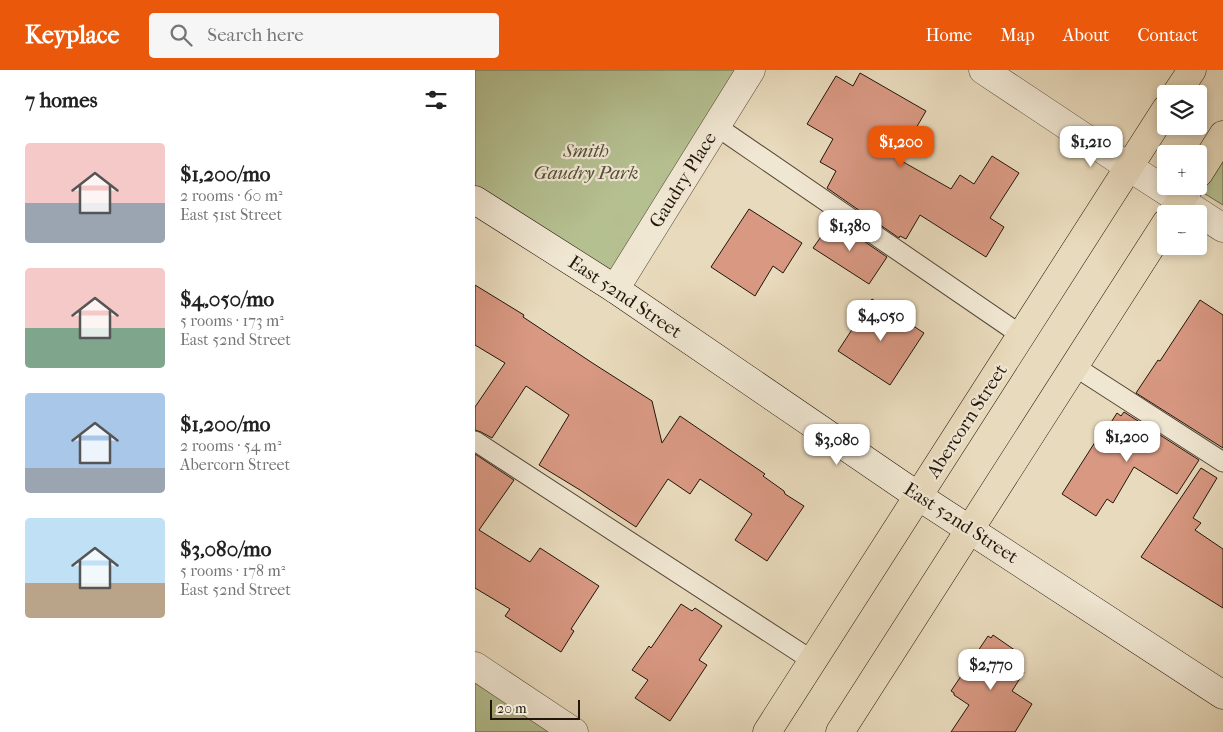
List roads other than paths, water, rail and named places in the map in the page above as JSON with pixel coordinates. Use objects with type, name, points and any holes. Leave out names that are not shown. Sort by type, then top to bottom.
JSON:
[{"type":"main road","name":"Gaudry Place","points":[[615,290],[751,70]]},
{"type":"main road","points":[[983,70],[1129,167],[1176,205]]},
{"type":"main road","points":[[1182,85],[1191,70]]},
{"type":"main road","name":"Abercorn Street","points":[[767,732],[1157,123]]},
{"type":"main road","points":[[1207,160],[1223,135]]},
{"type":"main road","name":"East 52nd Street","points":[[475,200],[615,290],[918,496],[1223,695]]},
{"type":"main road","points":[[1207,220],[1223,228]]},
{"type":"main road","points":[[840,732],[1157,237]]},
{"type":"main road","points":[[475,666],[574,732]]},
{"type":"lane","points":[[716,126],[1021,335]]},
{"type":"lane","points":[[1074,366],[1223,462]]},
{"type":"lane","points":[[475,441],[813,661]]},
{"type":"park label","name":"Smith Gaudry Park","points":[[586,162]]}]
